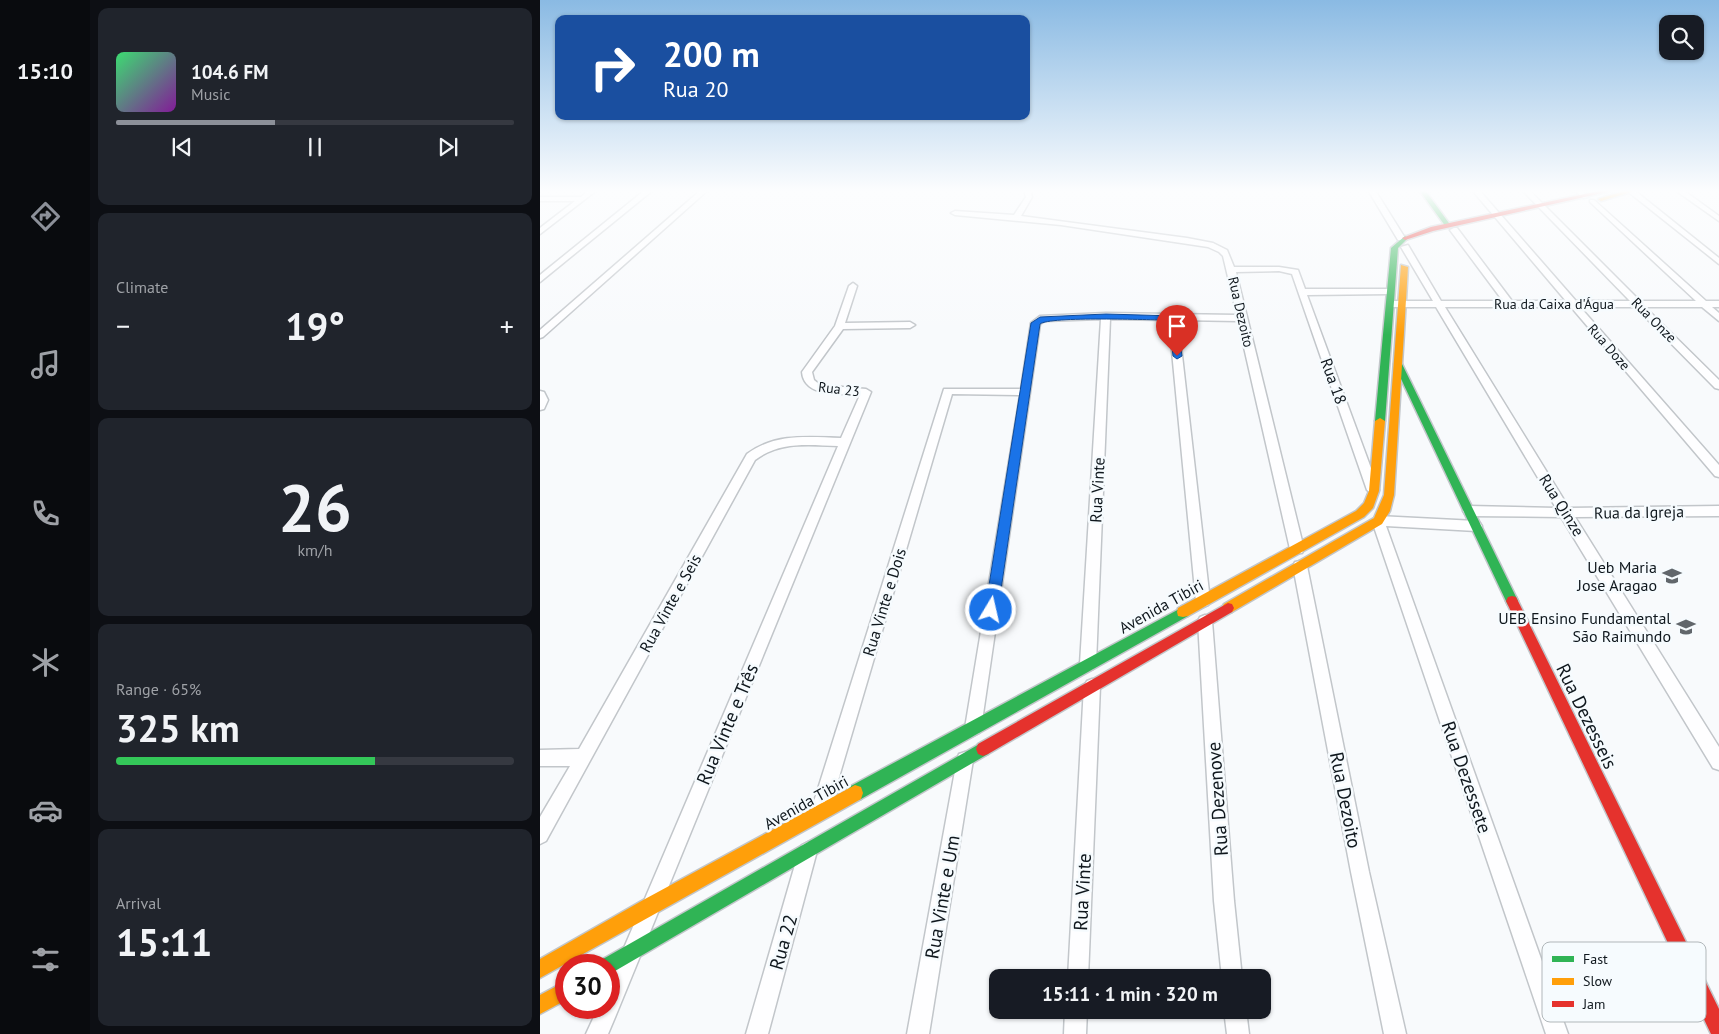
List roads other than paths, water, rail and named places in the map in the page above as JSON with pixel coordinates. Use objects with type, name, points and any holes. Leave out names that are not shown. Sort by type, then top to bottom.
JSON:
[{"type":"main road","points":[[1378,521],[1384,511],[1389,495],[1402,304],[1403,243],[1417,238]]},
{"type":"main road","name":"Avenida Tibiri","points":[[620,958],[1205,621],[1360,514],[1369,505],[1374,492],[1395,248],[1403,243]]},
{"type":"main road","name":"Rua Dezesseis","points":[[1398,363],[1677,942]]},
{"type":"main road","name":"Avenida Tibiri","points":[[540,969],[651,905],[1203,601],[1378,521]]},
{"type":"main road","points":[[1129,642],[1137,660]]},
{"type":"main road","points":[[540,1005],[555,996]]},
{"type":"main road","points":[[1707,1004],[1719,1004]]},
{"type":"main road","name":"Rua Dezesseis","points":[[1707,1004],[1719,1030]]},
{"type":"street","points":[[540,279],[590,238]]},
{"type":"street","points":[[540,335],[650,238]]},
{"type":"street","name":"Rua Dezoito","points":[[1170,238],[1223,250],[1231,270],[1298,558],[1360,872],[1395,1034]]},
{"type":"street","name":"Rua Qinze","points":[[1400,238],[1438,304],[1719,762]]},
{"type":"street","points":[[1459,238],[1509,304]]},
{"type":"street","name":"Rua Doze","points":[[1516,238],[1719,472]]},
{"type":"street","name":"Rua Onze","points":[[1573,238],[1719,386]]},
{"type":"street","points":[[1631,238],[1719,318]]},
{"type":"street","points":[[1690,238],[1719,262]]},
{"type":"street","name":"Rua 18","points":[[1231,270],[1279,269],[1295,272],[1374,492]]},
{"type":"street","name":"Rua 23","points":[[845,442],[866,392],[812,386],[807,372],[840,326],[853,286]]},
{"type":"street","points":[[1302,292],[1390,291]]},
{"type":"street","name":"Rua da Caixa d'Água","points":[[1389,304],[1719,304]]},
{"type":"street","points":[[973,728],[1034,325],[1040,319],[1106,316],[1242,318]]},
{"type":"street","name":"Rua Vinte","points":[[1088,664],[1106,316]]},
{"type":"street","points":[[1173,318],[1203,601]]},
{"type":"street","points":[[840,326],[910,325]]},
{"type":"street","name":"Rua Vinte e Dois","points":[[819,813],[948,391],[1025,392]]},
{"type":"street","points":[[540,394],[543,400],[540,407]]},
{"type":"street","name":"Rua Vinte e Seis","points":[[540,835],[751,457],[763,447],[780,442],[845,442]]},
{"type":"street","name":"Rua Vinte e Três","points":[[620,981],[845,442]]},
{"type":"street","points":[[1374,492],[1389,495]]},
{"type":"street","name":"Rua da Igreja","points":[[1469,512],[1719,511]]},
{"type":"street","points":[[1378,521],[1476,526]]},
{"type":"street","name":"Rua Dezessete","points":[[1378,521],[1542,991]]},
{"type":"street","name":"Rua Dezenove","points":[[1205,621],[1224,900],[1231,969]]},
{"type":"street","name":"Rua Vinte","points":[[1078,969],[1092,686]]},
{"type":"street","points":[[540,758],[585,757]]},
{"type":"street","name":"Rua Vinte e Um","points":[[918,1034],[965,760]]},
{"type":"street","name":"Rua 22","points":[[757,1034],[809,849]]},
{"type":"street","name":"Rua Vinte e Três","points":[[597,1034],[604,1019]]},
{"type":"street","points":[[1075,1034],[1076,1019]]},
{"type":"street","points":[[1236,1019],[1238,1034]]},
{"type":"street","name":"Rua Dezessete","points":[[1553,1022],[1557,1034]]},
{"type":"place","name":"Ueb Maria Jose Aragao","points":[[1672,576]]},
{"type":"place","name":"UEB Ensino Fundamental São Raimundo","points":[[1686,627]]}]
